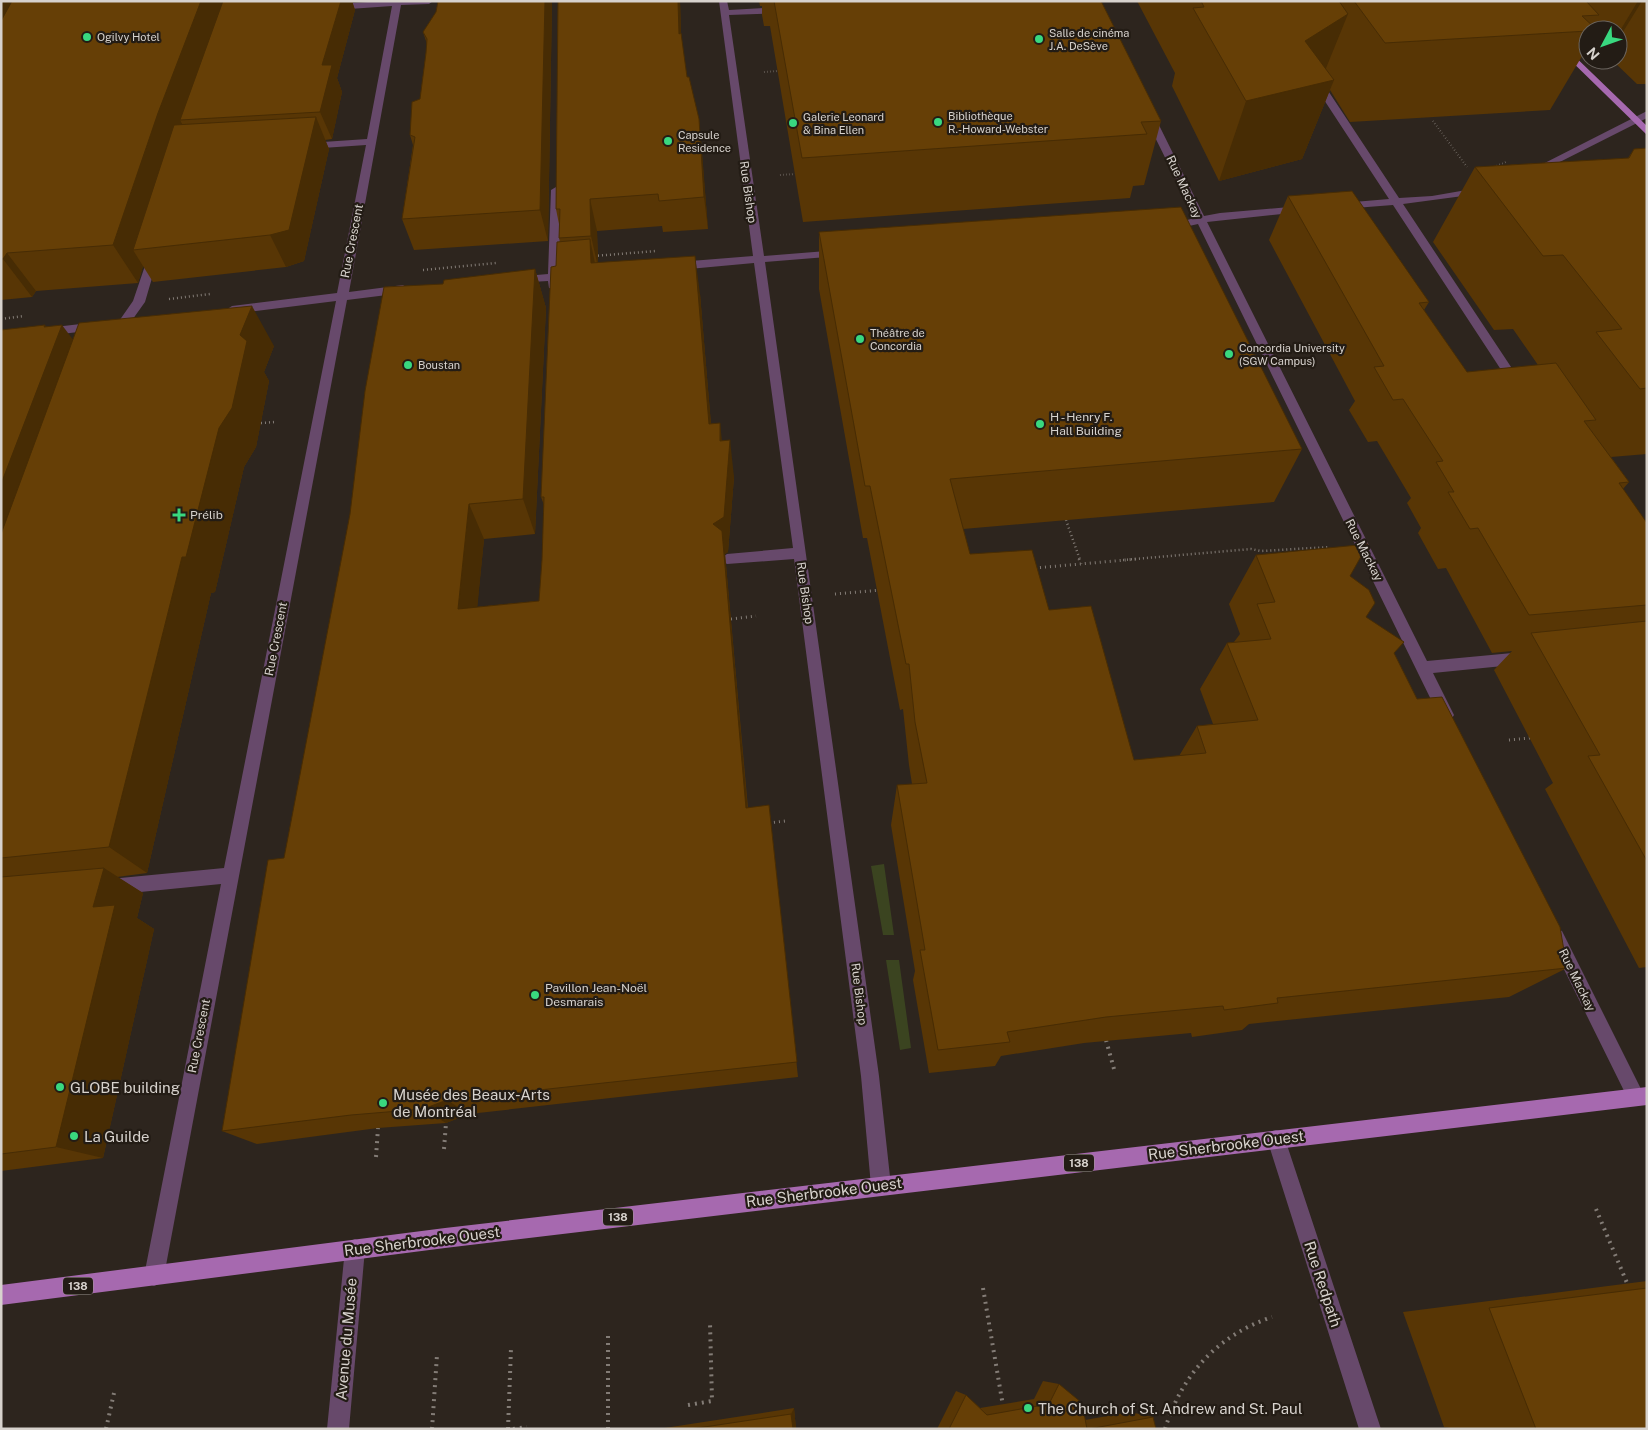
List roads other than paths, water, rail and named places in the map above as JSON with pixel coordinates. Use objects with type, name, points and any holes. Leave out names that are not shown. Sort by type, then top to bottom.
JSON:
[{"type":"main road","points":[[1557,42],[1647,132]]},
{"type":"main road","name":"Rue Sherbrooke Ouest","points":[[1,1295],[355,1249],[1641,1097]]},
{"type":"street","points":[[320,8],[428,1]]},
{"type":"street","name":"Rue Bishop","points":[[723,1],[766,298],[869,1066],[882,1186]]},
{"type":"street","name":"Rue Crescent","points":[[154,1276],[372,142],[397,2]]},
{"type":"street","points":[[724,13],[794,9]]},
{"type":"street","points":[[1309,70],[1526,399]]},
{"type":"street","name":"Rue Mackay","points":[[1145,107],[1199,220],[1454,732]]},
{"type":"street","points":[[1519,178],[1647,114]]},
{"type":"street","points":[[300,146],[372,142]]},
{"type":"street","points":[[552,294],[556,178]]},
{"type":"street","points":[[1327,207],[1451,196],[1487,189]]},
{"type":"street","points":[[1157,229],[1220,216],[1308,209]]},
{"type":"street","points":[[108,344],[139,302],[157,243]]},
{"type":"street","points":[[668,267],[848,252]]},
{"type":"street","points":[[504,281],[582,274]]},
{"type":"street","points":[[224,311],[416,288]]},
{"type":"street","points":[[30,334],[145,320]]},
{"type":"street","points":[[727,559],[799,553]]},
{"type":"street","points":[[1422,668],[1538,656]]},
{"type":"street","points":[[97,888],[230,875]]},
{"type":"street","name":"Rue Mackay","points":[[1551,927],[1641,1097]]},
{"type":"street","name":"Rue Redpath","points":[[1276,1139],[1370,1429]]},
{"type":"street","name":"Avenue du Musée","points":[[338,1429],[355,1249]]},
{"type":"place","name":"Ogilvy Hotel","points":[[87,37]]},
{"type":"place","name":"Salle de cinéma J.A. DeSève","points":[[1039,39]]},
{"type":"place","name":"Bibliothèque R.-Howard-Webster","points":[[938,122]]},
{"type":"place","name":"Galerie Leonard & Bina Ellen","points":[[793,123]]},
{"type":"place","name":"Capsule Residence","points":[[668,141]]},
{"type":"place","name":"Théâtre de Concordia","points":[[860,339]]},
{"type":"place","name":"Concordia University (SGW Campus)","points":[[1229,354]]},
{"type":"place","name":"Boustan","points":[[408,365]]},
{"type":"place","name":"H - Henry F. Hall Building","points":[[1040,424]]},
{"type":"place","name":"Prélib","points":[[179,515]]},
{"type":"place","name":"Pavillon Jean-Noël Desmarais","points":[[535,995]]},
{"type":"place","name":"GLOBE building","points":[[60,1087]]},
{"type":"place","name":"Musée des Beaux-Arts de Montréal","points":[[383,1103]]},
{"type":"place","name":"La Guilde","points":[[74,1136]]},
{"type":"place","name":"The Church of St. Andrew and St. Paul","points":[[1028,1408]]}]
